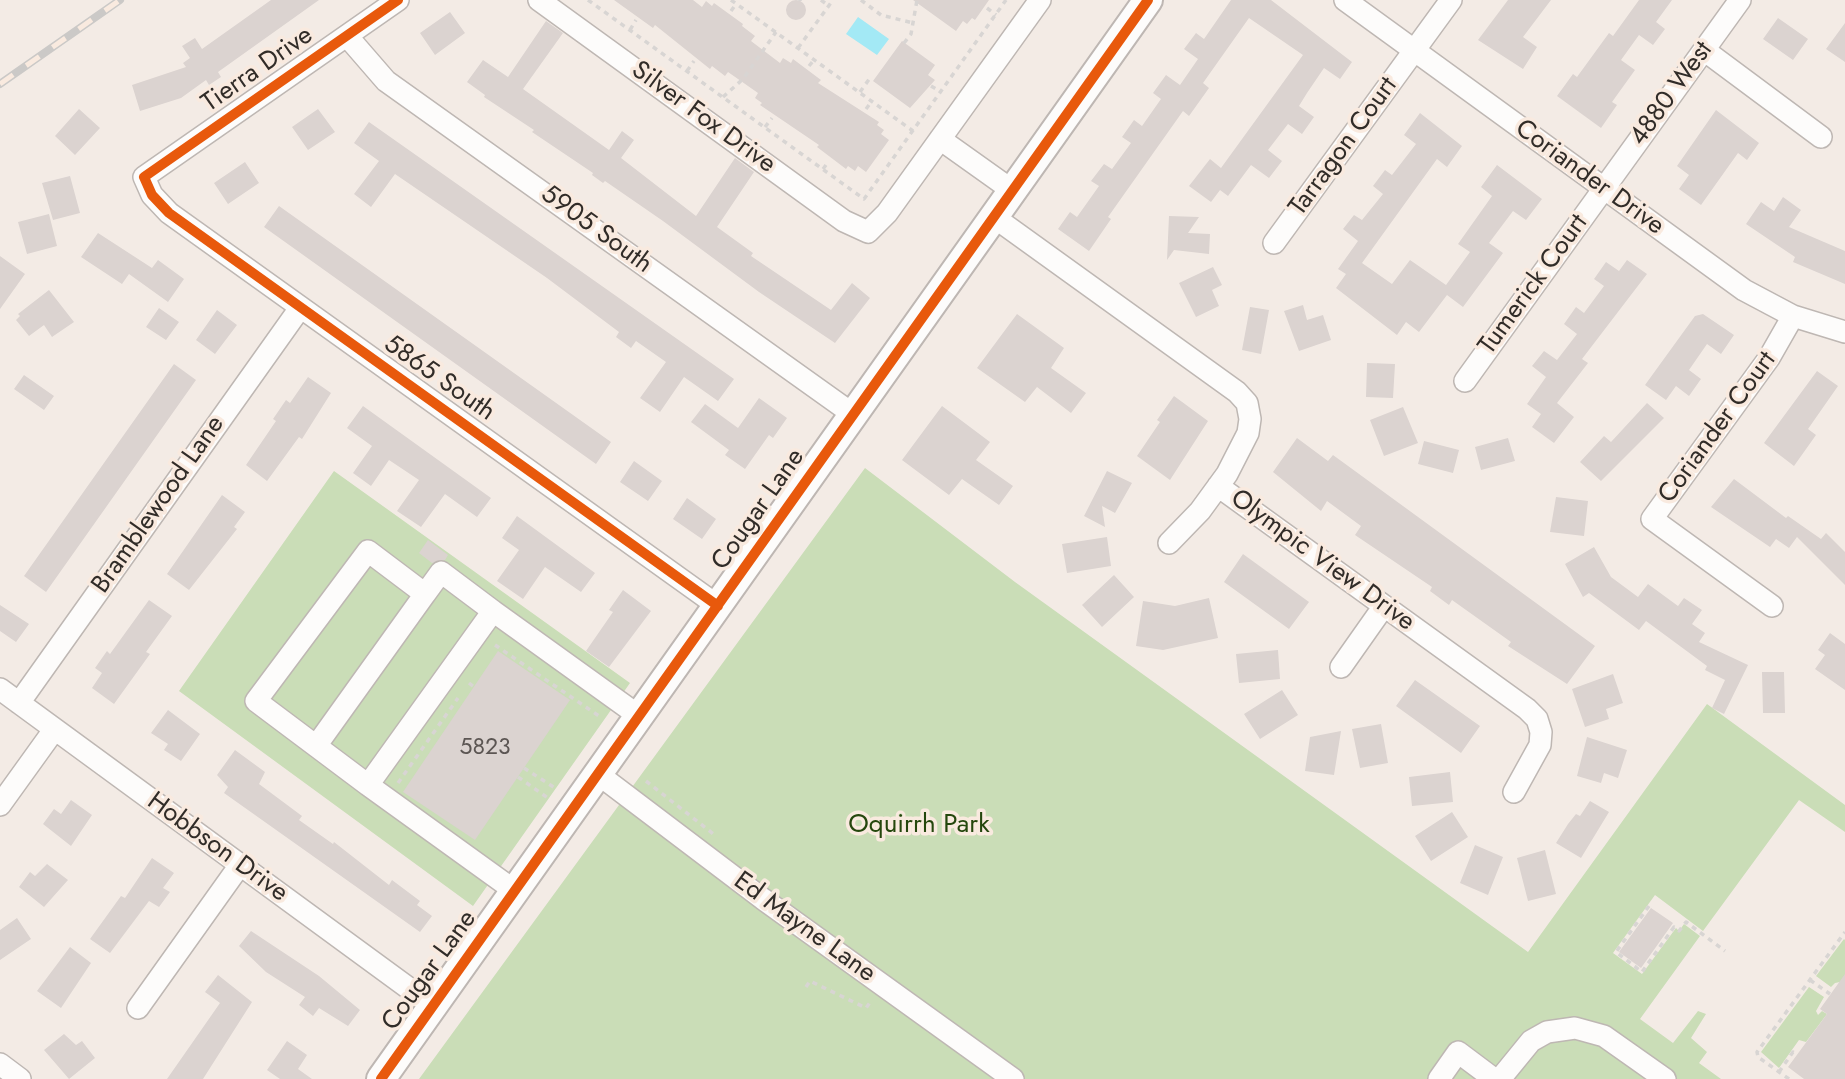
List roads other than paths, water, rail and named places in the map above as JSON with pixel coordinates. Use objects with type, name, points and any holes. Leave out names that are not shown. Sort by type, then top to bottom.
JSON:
[{"type":"main road","name":"Cougar Lane","points":[[381,1079],[1148,0]]},
{"type":"street","name":"Tierra Drive","points":[[144,177],[398,0]]},
{"type":"street","name":"Silver Fox Drive","points":[[539,0],[844,221],[868,232],[887,213],[940,139]]},
{"type":"street","points":[[1013,191],[940,139],[1040,0]]},
{"type":"street","name":"Coriander Drive","points":[[1345,0],[1744,290],[1793,316],[1845,332]]},
{"type":"street","name":"Tarragon Court","points":[[1274,243],[1451,0]]},
{"type":"street","name":"4880 West","points":[[1604,189],[1740,0]]},
{"type":"street","name":"5905 South","points":[[347,36],[360,55],[386,81],[854,415]]},
{"type":"street","points":[[1704,50],[1821,137]]},
{"type":"street","name":"5865 South","points":[[144,177],[152,195],[169,213],[718,606]]},
{"type":"street","name":"Tumerick Court","points":[[1465,381],[1604,189]]},
{"type":"street","name":"Olympic View Drive","points":[[994,217],[1230,387],[1247,403],[1250,419],[1248,433],[1219,486],[1527,709],[1537,719],[1541,732],[1533,760],[1514,792]]},
{"type":"street","name":"Bramblewood Lane","points":[[19,703],[300,308]]},
{"type":"street","name":"Coriander Court","points":[[1772,606],[1652,519],[1769,358],[1793,316]]},
{"type":"street","points":[[1169,543],[1219,486]]},
{"type":"street","points":[[425,593],[368,551],[256,701],[515,891]]},
{"type":"street","points":[[316,746],[441,572],[639,716]]},
{"type":"street","points":[[1341,667],[1384,607]]},
{"type":"street","points":[[368,785],[493,611]]},
{"type":"street","name":"Hobbson Drive","points":[[0,689],[433,1006]]},
{"type":"street","points":[[0,805],[54,730]]},
{"type":"street","name":"Ed Mayne Lane","points":[[598,774],[1013,1079]]},
{"type":"street","points":[[138,1007],[240,865]]},
{"type":"street","points":[[1439,1079],[1458,1052],[1497,1079],[1531,1041],[1547,1032],[1575,1028],[1604,1036],[1665,1079]]},
{"type":"street","points":[[0,1064],[20,1079]]},
{"type":"water","points":[[858,17],[889,39],[877,55],[846,34]]},
{"type":"railway","points":[[0,84],[120,0]]},
{"type":"park label","name":"Oquirrh Park","points":[[919,826]]}]
